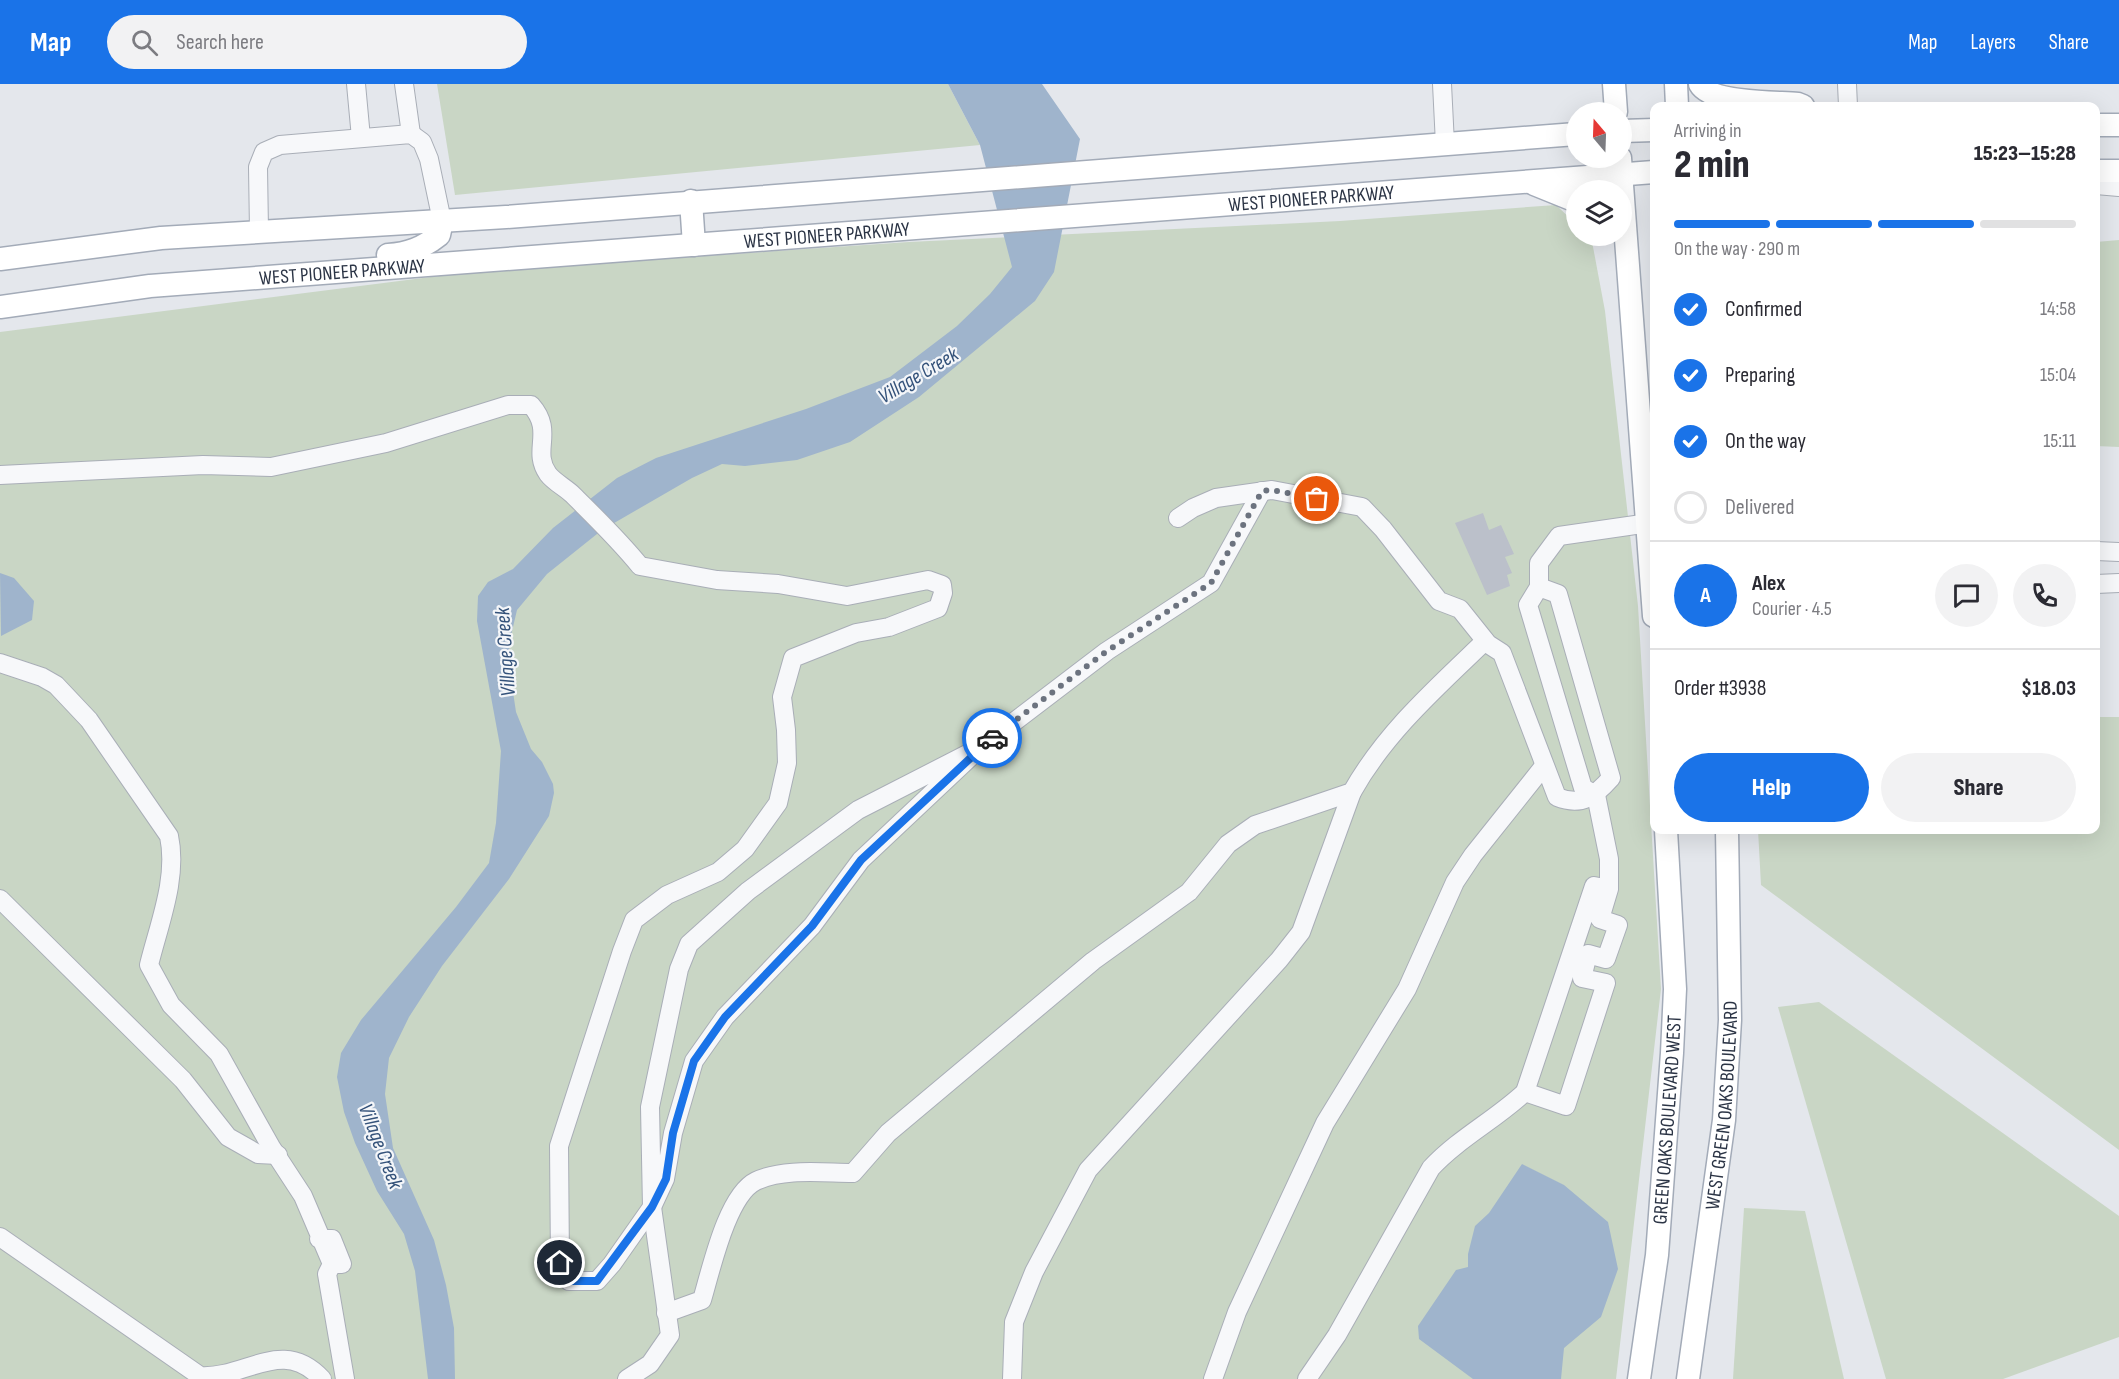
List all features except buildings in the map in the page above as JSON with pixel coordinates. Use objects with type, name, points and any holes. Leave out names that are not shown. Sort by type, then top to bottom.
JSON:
[{"type":"main road","points":[[1614,84],[1615,102]]},
{"type":"main road","points":[[1676,84],[1677,102]]},
{"type":"main road","points":[[1700,84],[1719,97],[1775,102]]},
{"type":"main road","points":[[2100,125],[2119,125]]},
{"type":"main road","points":[[1632,131],[1650,130]]},
{"type":"main road","points":[[0,259],[161,238],[442,221],[1566,136]]},
{"type":"main road","name":"WEST PIONEER PARKWAY","points":[[0,306],[150,286],[1105,214],[1524,180],[1606,168]]},
{"type":"main road","points":[[1620,168],[1650,501]]},
{"type":"main road","name":"WEST PIONEER PARKWAY","points":[[1631,168],[1650,171]]},
{"type":"main road","points":[[2100,171],[2119,171]]},
{"type":"main road","points":[[1524,180],[1566,197]]},
{"type":"main road","points":[[691,201],[694,245]]},
{"type":"main road","points":[[254,278],[292,264],[415,251],[440,235],[442,221]]},
{"type":"main road","points":[[1619,246],[1629,269]]},
{"type":"main road","name":"GREEN OAKS BOULEVARD WEST","points":[[1639,1379],[1657,1255],[1672,1053],[1675,989],[1666,834]]},
{"type":"main road","name":"WEST GREEN OAKS BOULEVARD","points":[[1688,1379],[1724,1110],[1730,1020],[1727,834]]},
{"type":"street","points":[[356,84],[362,138]]},
{"type":"street","points":[[404,84],[411,134]]},
{"type":"street","points":[[1442,84],[1445,144]]},
{"type":"street","points":[[1847,84],[1848,102]]},
{"type":"street","points":[[259,231],[258,166],[264,152],[280,145],[411,134],[422,142],[429,159],[442,221]]},
{"type":"street","points":[[2100,185],[2119,187]]},
{"type":"street","points":[[0,475],[203,465],[271,467],[386,443],[508,405],[531,405],[541,417],[544,434],[541,456],[549,475],[621,543],[639,566],[717,580],[778,584],[847,596],[928,580],[942,585],[943,593],[938,608],[889,627],[856,633],[793,658],[782,697],[787,763],[785,780],[778,802],[745,849],[718,872],[667,894],[634,920],[559,1146],[560,1263],[569,1281],[597,1281],[652,1207],[666,1179],[673,1133],[694,1061],[725,1017],[812,926],[861,860],[981,747],[1107,651],[1211,583],[1262,491]]},
{"type":"street","points":[[1178,518],[1216,498],[1272,490],[1362,507],[1383,529],[1438,601],[1460,609],[1485,641],[1502,653],[1557,797],[1570,802],[1596,795],[1611,778],[1558,594],[1539,587]]},
{"type":"street","points":[[1596,795],[1583,788],[1528,605],[1539,587],[1539,563],[1559,536],[1650,523]]},
{"type":"street","points":[[2100,551],[2119,552]]},
{"type":"street","points":[[2100,584],[2119,583]]},
{"type":"street","points":[[1012,1379],[1014,1322],[1034,1272],[1088,1170],[1279,960],[1301,932],[1352,792],[1366,767],[1417,706],[1485,641]]},
{"type":"street","points":[[0,663],[42,677],[56,685],[89,720],[169,836],[173,854],[171,875],[149,964],[171,1005],[219,1054],[303,1196],[319,1239],[332,1264],[327,1274],[345,1379]]},
{"type":"street","points":[[627,1379],[650,1364],[670,1335],[652,1207],[650,1107],[679,969],[689,944],[748,891],[858,810],[981,747]]},
{"type":"street","points":[[1213,1379],[1237,1312],[1324,1123],[1407,989],[1455,882],[1473,855],[1544,766]]},
{"type":"street","points":[[666,1312],[702,1300],[729,1212],[755,1181],[790,1173],[853,1173],[888,1133],[1057,991],[1093,961],[1189,892],[1228,844],[1255,825],[1352,792]]},
{"type":"street","points":[[1525,1092],[1566,1106],[1606,983],[1582,978],[1588,954],[1606,959],[1618,925],[1600,919],[1609,889],[1609,859],[1596,795]]},
{"type":"street","points":[[1307,1379],[1337,1335],[1431,1168],[1452,1146],[1500,1116],[1525,1092],[1594,886],[1609,889]]},
{"type":"street","points":[[0,899],[183,1080],[228,1137],[258,1154],[278,1155]]},
{"type":"street","points":[[0,1237],[200,1376],[216,1378],[281,1359],[299,1362],[322,1379]]},
{"type":"green space","points":[[437,84],[948,84],[980,145],[455,195]]},
{"type":"green space","points":[[1556,205],[1566,214],[1566,246],[1593,246],[1605,311],[1638,606],[1661,989],[1616,1379],[0,1379],[0,332],[470,272],[909,242],[1340,221]]},
{"type":"green space","points":[[2119,240],[2119,447],[2100,446],[2100,242]]},
{"type":"green space","points":[[2100,717],[2119,717],[2119,1150],[1761,885],[1758,834],[2100,834]]},
{"type":"green space","points":[[1819,1002],[2119,1216],[2119,1337],[2003,1379],[1886,1379],[1778,1007]]},
{"type":"green space","points":[[1744,1208],[1805,1211],[1844,1379],[1733,1379]]},
{"type":"water","name":"Village Creek","points":[[948,84],[1042,84],[1080,139],[1054,272],[1035,301],[919,397],[850,442],[797,460],[745,466],[722,464],[692,478],[602,530],[547,574],[517,610],[509,644],[516,712],[531,749],[542,762],[553,784],[554,793],[549,816],[509,879],[442,966],[409,1017],[389,1058],[385,1094],[393,1148],[434,1240],[454,1328],[455,1379],[428,1379],[415,1271],[404,1234],[377,1191],[355,1143],[344,1112],[337,1077],[341,1053],[361,1020],[456,907],[489,863],[496,823],[501,751],[477,621],[478,596],[488,582],[513,569],[553,528],[617,478],[656,458],[806,409],[890,377],[957,326],[990,294],[1012,267],[980,145]]},
{"type":"water","points":[[0,573],[14,578],[34,601],[32,620],[1,636]]},
{"type":"water","points":[[1522,1164],[1564,1185],[1608,1222],[1618,1269],[1601,1317],[1564,1348],[1561,1379],[1473,1379],[1419,1339],[1418,1326],[1456,1270],[1468,1267],[1468,1254],[1475,1226],[1489,1213]]},
{"type":"way so far","points":[[992,738],[1107,651],[1211,583],[1262,491],[1272,490],[1317,499]]},
{"type":"route","points":[[560,1263],[569,1281],[587,1283],[597,1281],[612,1264],[652,1207],[666,1179],[673,1133],[694,1061],[725,1017],[812,926],[861,860],[992,738]]}]
